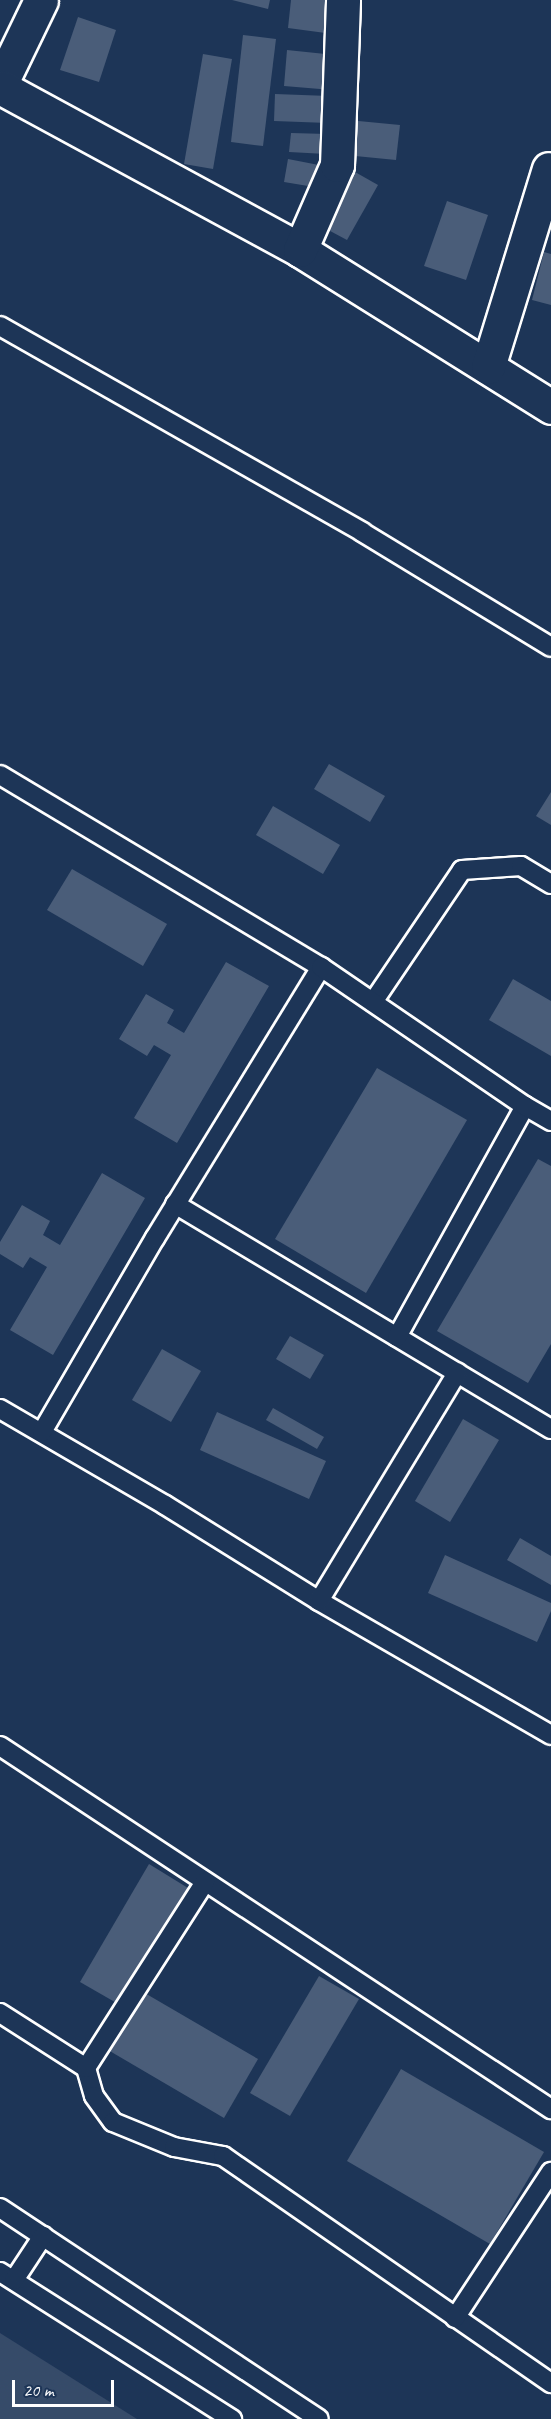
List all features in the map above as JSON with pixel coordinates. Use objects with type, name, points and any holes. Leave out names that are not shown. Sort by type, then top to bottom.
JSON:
[{"type":"street","points":[[41,0],[0,86],[300,250],[549,405]]},
{"type":"street","points":[[300,250],[337,165],[343,0]]},
{"type":"street","points":[[488,367],[549,170]]},
{"type":"lane","points":[[0,326],[362,532],[551,647]]},
{"type":"lane","points":[[0,775],[321,967],[525,1106],[551,1121]]},
{"type":"lane","points":[[373,1002],[462,870],[521,866],[551,884]]},
{"type":"lane","points":[[42,1432],[176,1204],[321,967]]},
{"type":"lane","points":[[397,1337],[525,1106]]},
{"type":"lane","points":[[176,1204],[457,1373],[550,1426]]},
{"type":"lane","points":[[319,1601],[457,1373]]},
{"type":"lane","points":[[0,1408],[319,1601],[551,1735]]},
{"type":"lane","points":[[0,1746],[551,2109]]},
{"type":"lane","points":[[86,2068],[205,1882]]},
{"type":"lane","points":[[0,2013],[86,2068],[94,2096],[114,2122],[174,2147],[223,2156],[551,2384]]},
{"type":"lane","points":[[455,2318],[551,2172]]},
{"type":"lane","points":[[0,2208],[319,2419]]},
{"type":"lane","points":[[43,2236],[7,2276],[232,2419]]},
{"type":"shaded area","points":[[0,2333],[137,2419],[0,2419]]},
{"type":"building","points":[[232,0],[270,0],[268,9]]},
{"type":"building","points":[[291,0],[337,0],[333,34],[288,28]]},
{"type":"building","points":[[78,17],[116,30],[99,82],[60,70]]},
{"type":"building","points":[[243,35],[276,39],[263,146],[231,142]]},
{"type":"building","points":[[287,50],[335,55],[332,90],[284,86]]},
{"type":"building","points":[[203,54],[232,59],[213,169],[184,164]]},
{"type":"building","points":[[275,94],[329,96],[328,123],[274,121]]},
{"type":"building","points":[[348,120],[400,125],[396,160],[345,155]]},
{"type":"building","points":[[291,133],[327,134],[326,154],[289,152]]},
{"type":"building","points":[[288,159],[324,166],[320,188],[284,182]]},
{"type":"building","points":[[348,168],[378,185],[347,240],[317,224]]},
{"type":"building","points":[[447,201],[488,215],[466,280],[424,266]]},
{"type":"building","points":[[544,252],[551,254],[551,305],[532,300]]},
{"type":"building","points":[[329,764],[385,796],[370,822],[314,789]]},
{"type":"building","points":[[551,792],[551,825],[536,816]]},
{"type":"building","points":[[273,806],[340,845],[323,874],[256,835]]},
{"type":"building","points":[[72,869],[167,924],[143,966],[47,910]]},
{"type":"building","points":[[226,962],[269,986],[177,1143],[134,1118],[171,1055],[154,1045],[147,1056],[119,1039],[146,994],[174,1010],[167,1023],[184,1033]]},
{"type":"building","points":[[513,979],[551,1001],[551,1056],[489,1020]]},
{"type":"building","points":[[377,1068],[467,1120],[366,1293],[275,1239]]},
{"type":"building","points":[[538,1159],[551,1166],[551,1344],[528,1383],[437,1331]]},
{"type":"building","points":[[102,1173],[145,1198],[53,1355],[10,1330],[47,1267],[30,1257],[23,1268],[0,1254],[0,1242],[22,1205],[50,1221],[43,1235],[60,1245]]},
{"type":"building","points":[[290,1336],[324,1355],[310,1379],[276,1359]]},
{"type":"building","points":[[162,1349],[201,1371],[171,1422],[132,1400]]},
{"type":"building","points":[[273,1408],[324,1437],[317,1449],[266,1420]]},
{"type":"building","points":[[217,1412],[326,1461],[309,1499],[200,1450]]},
{"type":"building","points":[[463,1419],[499,1440],[450,1522],[415,1501]]},
{"type":"building","points":[[520,1538],[551,1556],[551,1585],[507,1560]]},
{"type":"building","points":[[445,1555],[551,1603],[551,1611],[537,1642],[428,1593]]},
{"type":"building","points":[[149,1864],[188,1888],[120,2005],[80,1982]]},
{"type":"building","points":[[319,1976],[359,1999],[290,2116],[250,2093]]},
{"type":"building","points":[[143,1992],[258,2059],[224,2118],[108,2050]]},
{"type":"building","points":[[401,2069],[544,2152],[490,2244],[347,2161]]}]
